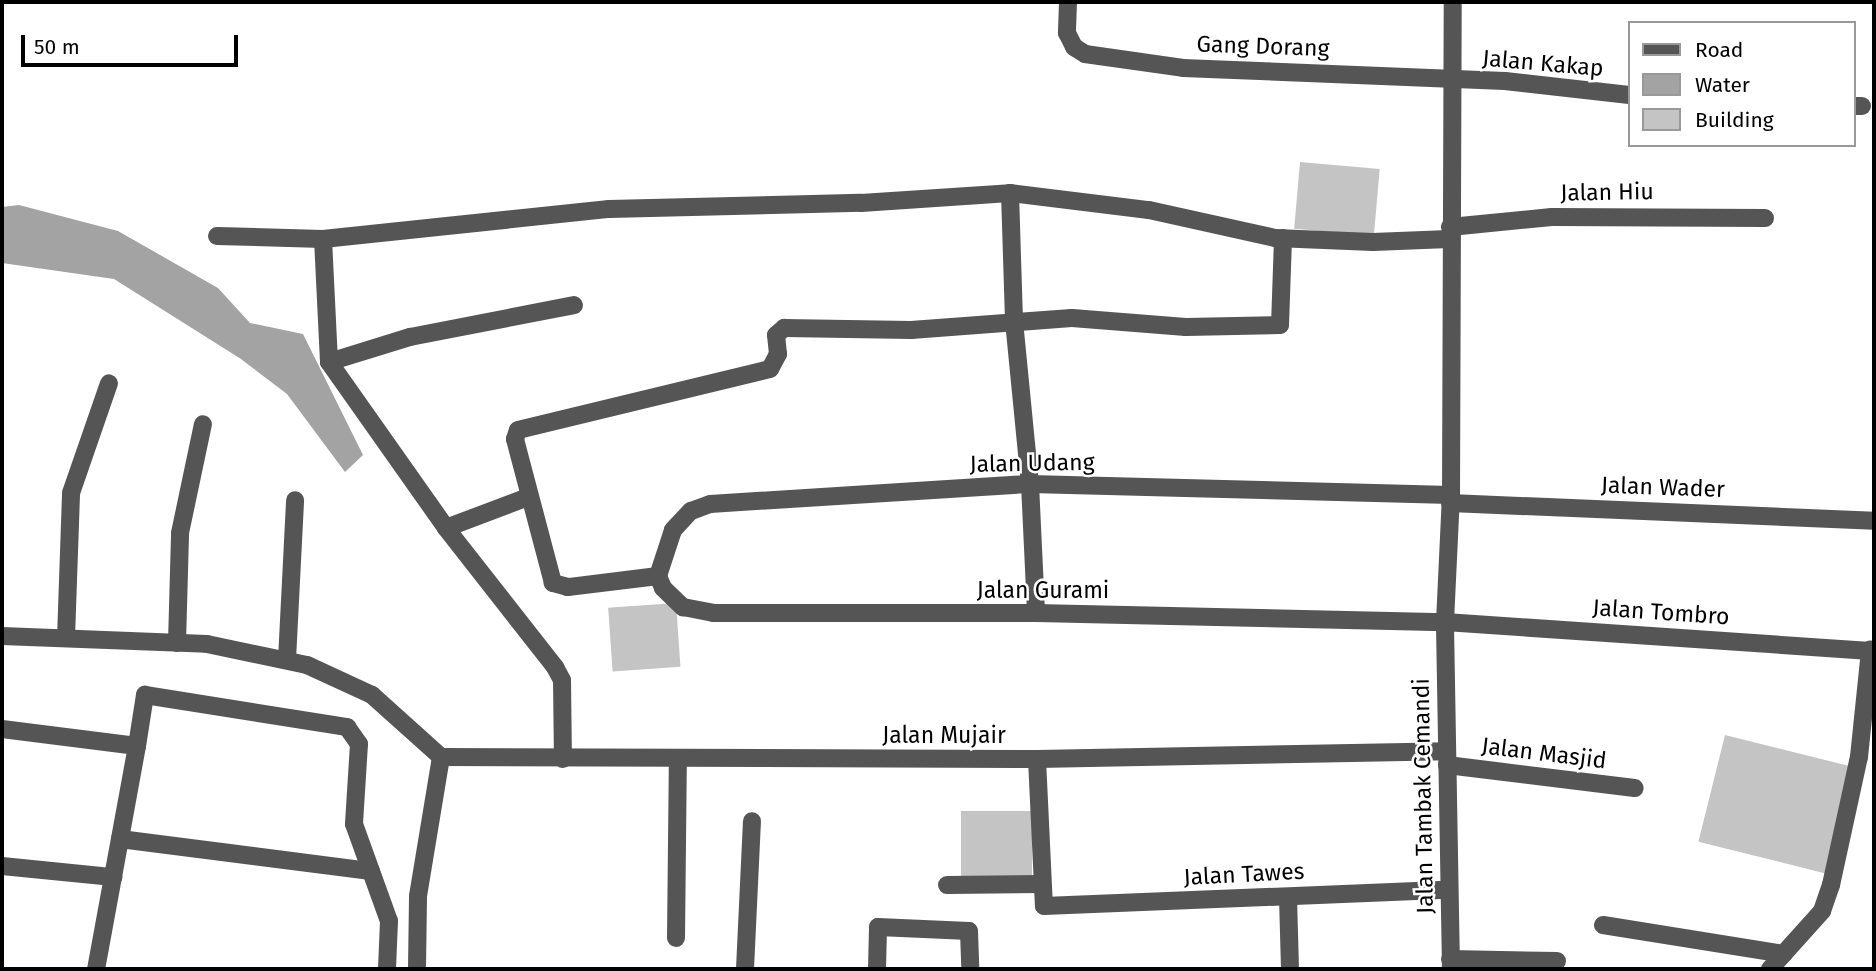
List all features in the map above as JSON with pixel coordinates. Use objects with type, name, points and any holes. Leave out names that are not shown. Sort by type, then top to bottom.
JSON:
[{"type":"street","name":"Gang Dorang","points":[[1069,2],[1067,33],[1074,47],[1085,54],[1183,68],[1453,81]]},
{"type":"street","name":"Jalan Tambak Cemandi","points":[[1451,964],[1447,890],[1445,622],[1450,499],[1453,2]]},
{"type":"street","name":"Jalan Kakap","points":[[1453,81],[1505,82],[1628,95]]},
{"type":"street","name":"Jalan Hiu","points":[[217,236],[323,239],[609,209],[861,203],[1010,193],[1149,210],[1283,238],[1361,242],[1450,233],[1552,218],[1765,218]]},
{"type":"street","points":[[1010,193],[1014,321],[1030,484],[1036,613]]},
{"type":"street","points":[[658,576],[568,587],[553,583],[514,439],[521,428],[770,369],[778,354],[776,335],[783,328],[911,330],[1072,318],[1186,327],[1280,325],[1283,238]]},
{"type":"street","points":[[323,239],[330,362],[446,528],[562,680],[559,759]]},
{"type":"street","points":[[330,362],[410,337],[574,305]]},
{"type":"street","points":[[66,638],[71,493],[109,383]]},
{"type":"street","points":[[177,643],[180,533],[203,424]]},
{"type":"street","name":"Jalan Udang","points":[[658,576],[681,518],[710,504],[1030,484],[1450,499]]},
{"type":"street","points":[[446,528],[528,497]]},
{"type":"street","name":"Jalan Wader","points":[[1450,499],[1874,521]]},
{"type":"street","points":[[287,660],[295,500]]},
{"type":"street","name":"Jalan Gurami","points":[[658,576],[663,588],[694,611],[845,616],[1036,613],[1445,622]]},
{"type":"street","name":"Jalan Tombro","points":[[1445,622],[1872,651]]},
{"type":"street","points":[[5,636],[177,643],[250,650],[337,677],[372,695],[441,757],[418,896],[417,969]]},
{"type":"street","points":[[1770,969],[1822,911],[1831,885],[1860,757],[1872,651]]},
{"type":"street","points":[[96,969],[145,695],[347,727],[359,744],[354,824],[389,921],[387,969]]},
{"type":"street","points":[[2,729],[137,746]]},
{"type":"street","name":"Jalan Mujair","points":[[441,757],[678,760],[1447,758]]},
{"type":"street","name":"Jalan Masjid","points":[[1447,758],[1634,788]]},
{"type":"street","points":[[947,885],[1041,884],[1037,759]]},
{"type":"street","points":[[676,938],[678,760]]},
{"type":"street","points":[[745,969],[752,821]]},
{"type":"street","points":[[120,839],[371,871]]},
{"type":"street","points":[[2,866],[113,877]]},
{"type":"street","name":"Jalan Tawes","points":[[1041,884],[1044,906],[1447,890]]},
{"type":"street","points":[[1288,897],[1290,969]]},
{"type":"street","points":[[1603,925],[1784,954]]},
{"type":"street","points":[[877,969],[878,927],[969,931],[970,969]]},
{"type":"street","points":[[1451,964],[1557,961]]},
{"type":"water","points":[[19,205],[118,231],[218,288],[250,323],[303,334],[363,455],[345,472],[287,394],[241,359],[114,279],[2,263],[2,207]]},
{"type":"building","points":[[1300,162],[1380,169],[1374,236],[1294,229]]},
{"type":"building","points":[[676,603],[680,667],[613,672],[608,608]]},
{"type":"building","points":[[1725,735],[1852,767],[1825,873],[1698,842]]},
{"type":"building","points":[[961,811],[1032,811],[1032,879],[961,879]]}]
